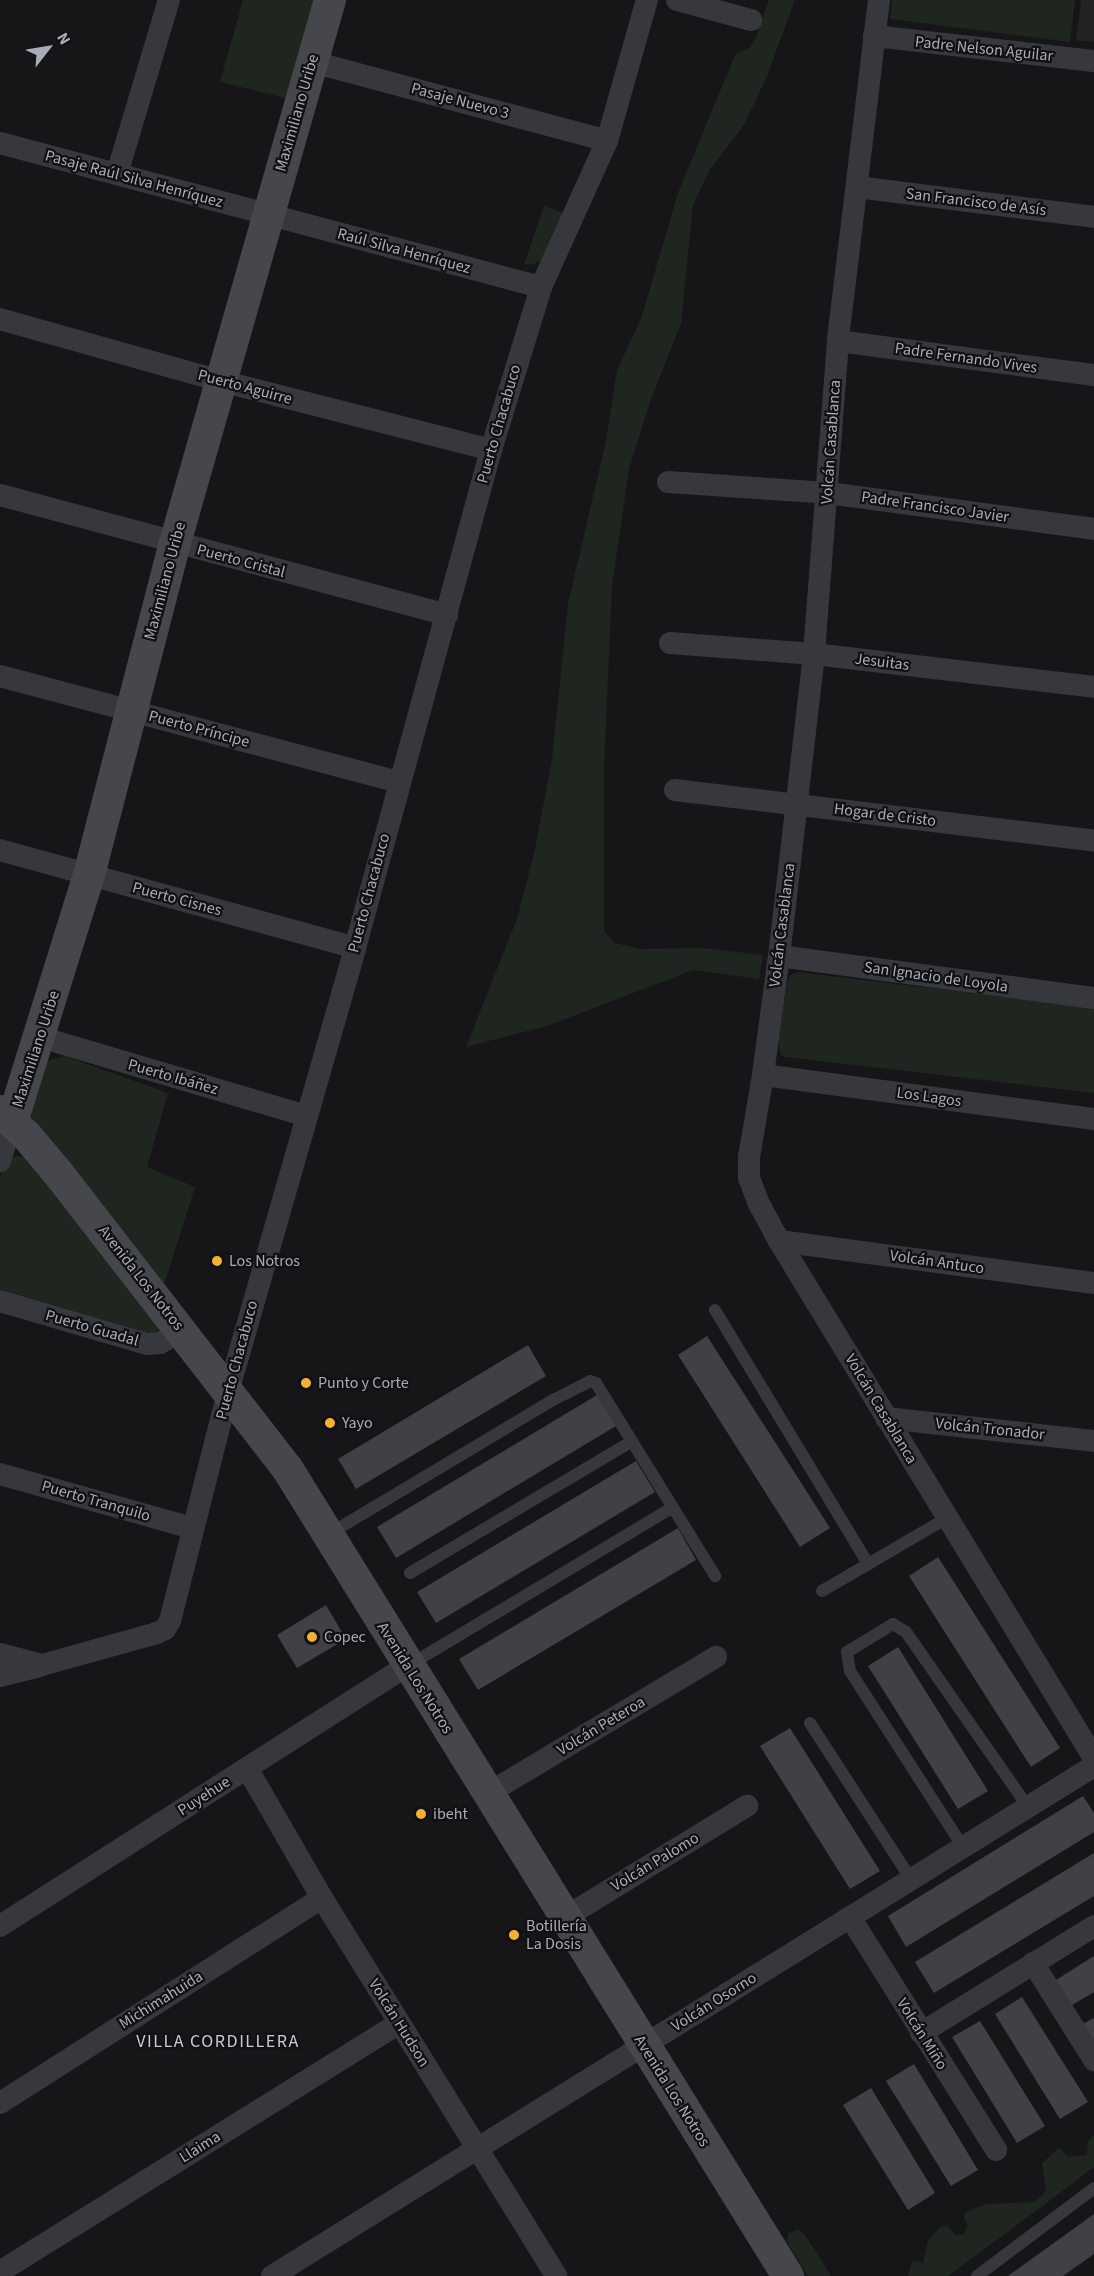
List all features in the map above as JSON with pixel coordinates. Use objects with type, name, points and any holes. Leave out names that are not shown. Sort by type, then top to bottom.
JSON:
[{"type":"main road","name":"Maximiliano Uribe","points":[[6,1117],[40,1038],[89,875],[175,543],[330,0]]},
{"type":"main road","name":"Avenida Los Notros","points":[[6,1117],[51,1165],[183,1331],[286,1468],[778,2269]]},
{"type":"street","points":[[117,174],[169,0]]},
{"type":"street","name":"Puerto Chacabuco","points":[[42,1665],[157,1633],[165,1629],[170,1621],[228,1392],[355,948],[398,782],[447,615],[491,450],[541,286],[607,141],[647,0]]},
{"type":"street","points":[[677,0],[751,20]]},
{"type":"street","name":"Volcán Casablanca","points":[[879,0],[838,341],[814,654],[779,956],[749,1157],[749,1178],[758,1202],[779,1241],[1094,1758]]},
{"type":"street","name":"Padre Nelson Aguilar","points":[[874,36],[1094,61]]},
{"type":"street","name":"Pasaje Nuevo 3","points":[[312,62],[607,141]]},
{"type":"street","name":"Pasaje Raúl Silva Henríquez","points":[[0,142],[268,215]]},
{"type":"street","name":"San Francisco de Asís","points":[[857,187],[1094,217]]},
{"type":"street","name":"Raúl Silva Henríquez","points":[[268,215],[541,286]]},
{"type":"street","name":"Puerto Aguirre","points":[[0,319],[221,381],[491,450]]},
{"type":"street","name":"Padre Fernando Vives","points":[[838,341],[1094,375]]},
{"type":"street","name":"Padre Francisco Javier","points":[[668,482],[828,493],[1094,529]]},
{"type":"street","name":"Puerto Cristal","points":[[0,495],[447,615]]},
{"type":"street","name":"Jesuitas","points":[[670,643],[814,654],[1094,687]]},
{"type":"street","name":"Puerto Príncipe","points":[[0,676],[398,782]]},
{"type":"street","name":"Hogar de Cristo","points":[[675,790],[1094,841]]},
{"type":"street","name":"Puerto Cisnes","points":[[0,850],[355,948]]},
{"type":"street","name":"San Ignacio de Loyola","points":[[779,956],[1094,998]]},
{"type":"street","name":"Puerto Ibáñez","points":[[40,1038],[306,1116]]},
{"type":"street","name":"Los Lagos","points":[[763,1075],[1094,1119]]},
{"type":"street","name":"Maximiliano Uribe","points":[[0,1161],[6,1117]]},
{"type":"street","name":"Volcán Antuco","points":[[779,1241],[1094,1283]]},
{"type":"street","name":"Puerto Guadal","points":[[0,1301],[147,1344],[168,1340],[183,1331]]},
{"type":"street","name":"Volcán Tronador","points":[[886,1418],[1094,1441]]},
{"type":"street","name":"Puerto Tranquilo","points":[[0,1474],[192,1528]]},
{"type":"street","points":[[0,1654],[42,1665]]},
{"type":"street","name":"Volcán Peteroa","points":[[487,1794],[716,1657]]},
{"type":"street","points":[[0,1676],[42,1665]]},
{"type":"street","name":"Puyehue","points":[[0,1926],[407,1666]]},
{"type":"street","name":"Volcán Osorno","points":[[272,2276],[1094,1766]]},
{"type":"street","name":"Volcán Hudson","points":[[247,1768],[322,1898],[556,2276]]},
{"type":"street","name":"Volcán Palomo","points":[[564,1918],[747,1806]]},
{"type":"street","name":"Michimahuida","points":[[0,2103],[322,1898]]},
{"type":"street","name":"Volcán Miño","points":[[850,1917],[996,2150]]},
{"type":"street","points":[[921,2033],[1094,1926]]},
{"type":"street","points":[[1033,1963],[1094,2060]]},
{"type":"street","name":"Llaima","points":[[2,2272],[399,2023]]},
{"type":"lane","points":[[716,1310],[868,1564]]},
{"type":"lane","points":[[328,1534],[583,1382],[596,1383],[715,1576]]},
{"type":"lane","points":[[410,1573],[631,1442]]},
{"type":"lane","points":[[407,1666],[672,1508]]},
{"type":"lane","points":[[822,1591],[947,1518]]},
{"type":"lane","points":[[963,1847],[850,1671],[848,1652],[893,1624],[906,1632],[1028,1807]]},
{"type":"lane","points":[[810,1723],[911,1879]]},
{"type":"lane","points":[[977,2276],[1094,2188]]},
{"type":"shaded area","points":[[243,0],[321,0],[290,99],[220,82]]},
{"type":"shaded area","points":[[769,0],[795,0],[767,76],[744,125],[709,171],[693,205],[681,323],[650,402],[629,469],[612,586],[604,766],[604,931],[615,943],[641,949],[702,948],[763,955],[759,979],[693,970],[547,1026],[466,1047],[517,919],[534,854],[552,759],[568,604],[606,441],[617,370],[641,319],[678,193],[735,55],[749,48],[756,38]]},
{"type":"shaded area","points":[[892,0],[1075,0],[1070,42],[890,19]]},
{"type":"shaded area","points":[[1081,0],[1094,0],[1094,42],[1076,40]]},
{"type":"shaded area","points":[[544,206],[567,214],[545,259],[531,265],[524,264]]},
{"type":"shaded area","points":[[797,972],[1094,1008],[1094,1093],[781,1055],[778,1041],[787,982],[790,975]]},
{"type":"shaded area","points":[[65,1056],[168,1093],[147,1167],[195,1187],[164,1285],[28,1119],[43,1062]]},
{"type":"shaded area","points":[[16,1156],[26,1157],[161,1329],[154,1333],[144,1332],[0,1289],[0,1179],[5,1162]]},
{"type":"shaded area","points":[[1094,2135],[1094,2167],[1048,2202],[948,2276],[908,2276],[912,2261],[923,2263],[928,2241],[939,2228],[946,2225],[956,2235],[963,2235],[968,2225],[964,2219],[965,2213],[987,2204],[1035,2202],[1046,2191],[1042,2163],[1059,2148],[1069,2157],[1087,2155],[1088,2141]]},
{"type":"shaded area","points":[[798,2229],[805,2235],[831,2276],[808,2276],[787,2242],[788,2234]]},
{"type":"building","points":[[707,1336],[830,1528],[800,1547],[678,1355]]},
{"type":"building","points":[[528,1345],[546,1376],[356,1489],[338,1459]]},
{"type":"building","points":[[597,1395],[616,1426],[396,1558],[377,1527]]},
{"type":"building","points":[[636,1461],[655,1492],[436,1623],[417,1592]]},
{"type":"building","points":[[678,1528],[696,1560],[478,1690],[459,1659]]},
{"type":"building","points":[[938,1557],[1060,1748],[1031,1767],[909,1576]]},
{"type":"building","name":"Copec","points":[[326,1605],[346,1639],[297,1668],[277,1635]]},
{"type":"building","points":[[898,1647],[988,1791],[958,1809],[868,1666]]},
{"type":"building","points":[[790,1728],[880,1871],[850,1889],[760,1746]]},
{"type":"building","points":[[1083,1796],[1094,1813],[1094,1832],[906,1947],[888,1916]]},
{"type":"building","points":[[1094,1853],[1094,1896],[934,1993],[915,1962]]},
{"type":"building","points":[[1094,1956],[1094,1992],[1072,2005],[1056,1980]]},
{"type":"building","points":[[1022,1997],[1088,2102],[1060,2119],[995,2014]]},
{"type":"building","points":[[1094,2018],[1094,2041],[1083,2024]]},
{"type":"building","points":[[980,2021],[1045,2126],[1017,2143],[952,2037]]},
{"type":"building","points":[[914,2064],[978,2170],[951,2186],[886,2081]]},
{"type":"building","points":[[871,2088],[935,2193],[908,2210],[843,2105]]},
{"type":"building","points":[[1094,2214],[1094,2254],[1063,2276],[1008,2276]]},
{"type":"place","name":"Los Notros","points":[[217,1261]]},
{"type":"place","name":"Punto y Corte","points":[[306,1383]]},
{"type":"place","name":"Yayo","points":[[330,1423]]},
{"type":"place","name":"Copec","points":[[312,1637]]},
{"type":"place","name":"ibeht","points":[[421,1814]]},
{"type":"place","name":"Botillería La Dosis","points":[[514,1935]]},
{"type":"district","name":"VILLA CORDILLERA","points":[[218,2042]]}]
